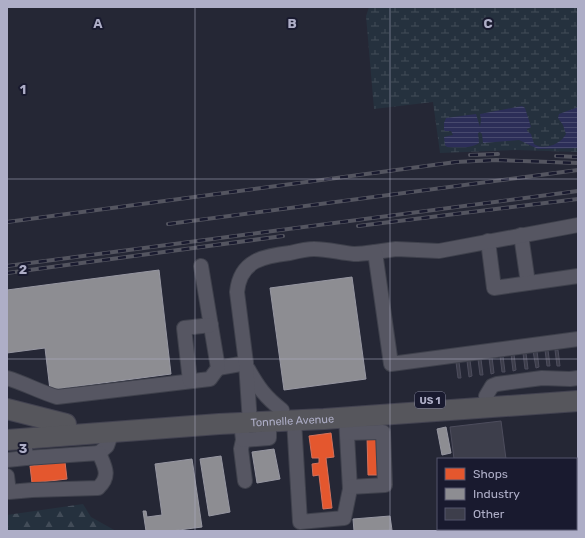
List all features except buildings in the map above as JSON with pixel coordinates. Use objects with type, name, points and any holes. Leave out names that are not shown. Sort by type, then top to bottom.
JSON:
[{"type":"highway","name":"Tonnelle Avenue","points":[[19,446],[112,432],[261,421],[486,396],[578,390]]},
{"type":"highway","name":"Tonnelle Avenue","points":[[7,428],[66,424],[261,421],[346,425],[578,401]]},
{"type":"highway","points":[[7,409],[66,424]]},
{"type":"lane","points":[[350,487],[385,485],[383,432],[346,425],[350,487],[344,518],[300,522],[261,421],[246,363],[237,292],[237,285],[242,274],[252,263],[269,255],[314,249],[355,254],[396,249],[439,251],[578,225]]},
{"type":"lane","points":[[521,235],[528,283]]},
{"type":"lane","points":[[488,241],[494,288],[578,276]]},
{"type":"lane","points":[[375,252],[391,364],[578,339]]},
{"type":"lane","points":[[201,266],[218,368]]},
{"type":"lane","points":[[190,381],[184,328],[211,325]]},
{"type":"lane","points":[[7,378],[22,382],[46,394],[57,397],[210,379],[218,368],[246,363]]},
{"type":"lane","points":[[245,481],[241,449],[261,421],[272,402],[262,392],[246,363]]},
{"type":"lane","points":[[486,396],[492,386],[497,384],[542,378],[578,378]]},
{"type":"lane","points":[[7,460],[19,446],[98,453],[107,446],[112,432]]},
{"type":"lane","points":[[7,476],[8,492],[98,488],[104,482],[106,471],[98,453]]},
{"type":"green space","points":[[369,7],[578,7],[578,152],[516,150],[440,153],[433,102],[374,109],[366,16]]},
{"type":"green space","points":[[83,504],[91,517],[116,531],[7,531],[7,515]]},
{"type":"green space","points":[[578,516],[578,531],[423,531],[577,530]]},
{"type":"water","points":[[522,106],[525,108],[531,127],[527,129],[527,131],[531,134],[534,144],[543,147],[552,145],[564,138],[566,134],[563,125],[558,118],[559,114],[578,107],[578,148],[538,149],[519,140],[483,143],[482,134],[480,132],[478,133],[479,143],[475,145],[468,147],[447,147],[445,145],[444,137],[453,135],[451,131],[444,130],[446,118],[476,114],[480,127],[480,114]]},
{"type":"railway","points":[[470,155],[498,154]]},
{"type":"railway","points":[[556,156],[578,157]]},
{"type":"railway","points":[[7,222],[456,162],[496,160],[578,163]]},
{"type":"railway","points":[[168,224],[578,170]]},
{"type":"railway","points":[[7,266],[578,191]]},
{"type":"railway","points":[[358,226],[578,199]]},
{"type":"railway","points":[[7,273],[283,236]]}]
